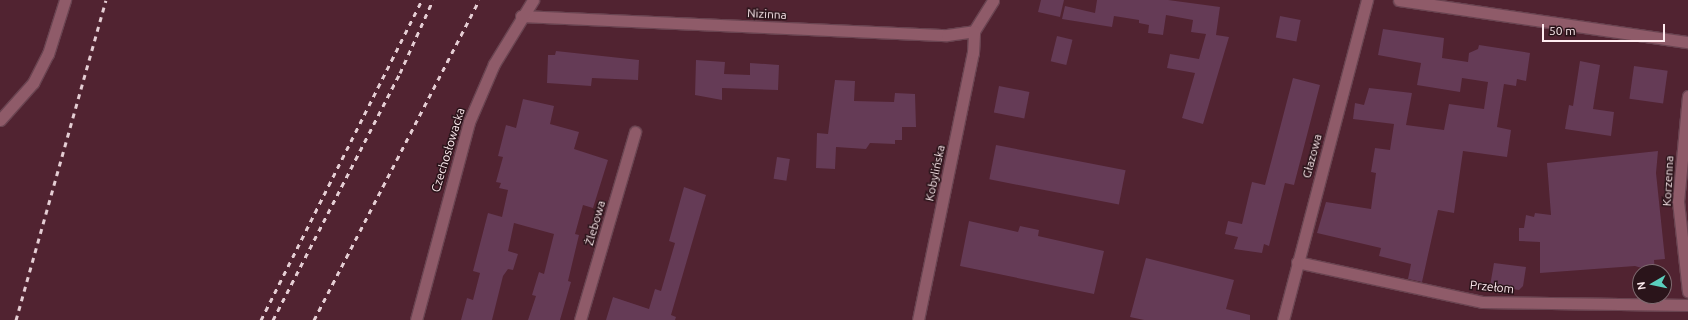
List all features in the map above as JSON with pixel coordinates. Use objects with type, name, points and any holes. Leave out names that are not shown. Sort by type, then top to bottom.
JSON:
[{"type":"street","points":[[0,120],[33,83],[48,54],[65,0]]},
{"type":"street","name":"Czechosłowacka","points":[[416,320],[463,137],[487,76],[521,16],[533,0]]},
{"type":"street","points":[[974,31],[993,0]]},
{"type":"street","name":"Głazowa","points":[[1283,320],[1367,0]]},
{"type":"street","points":[[1399,0],[1688,42]]},
{"type":"street","name":"Nizinna","points":[[521,16],[947,35],[974,31]]},
{"type":"street","name":"Kobylińska","points":[[918,320],[973,53],[974,31]]},
{"type":"street","name":"Korzenna","points":[[1688,96],[1678,200],[1688,291]]},
{"type":"street","name":"Żlebowa","points":[[580,320],[634,132]]},
{"type":"street","name":"Przełom","points":[[1297,262],[1482,302],[1688,305]]},
{"type":"building","points":[[1041,0],[1064,0],[1060,17],[1038,12]]},
{"type":"building","points":[[1097,0],[1168,0],[1220,7],[1216,35],[1229,37],[1203,124],[1182,118],[1195,73],[1167,68],[1170,54],[1199,59],[1206,34],[1191,32],[1193,20],[1166,15],[1163,35],[1148,33],[1149,25],[1139,23],[1139,20],[1114,16],[1112,27],[1062,19],[1065,6],[1095,13]]},
{"type":"building","points":[[1280,16],[1301,20],[1296,42],[1276,38]]},
{"type":"building","points":[[1383,29],[1444,38],[1442,58],[1468,62],[1469,53],[1478,49],[1479,45],[1530,53],[1526,81],[1517,79],[1516,86],[1504,84],[1497,127],[1511,130],[1507,157],[1463,151],[1454,213],[1438,210],[1422,282],[1408,279],[1411,264],[1379,256],[1381,248],[1317,233],[1326,202],[1371,209],[1376,173],[1371,172],[1375,148],[1390,150],[1394,124],[1353,119],[1355,103],[1364,105],[1369,88],[1412,93],[1406,125],[1444,130],[1449,104],[1484,109],[1488,82],[1462,78],[1460,92],[1417,85],[1421,63],[1378,55]]},
{"type":"building","points":[[1057,36],[1073,40],[1066,65],[1051,61]]},
{"type":"building","points":[[556,51],[639,60],[638,80],[592,78],[591,86],[547,83],[548,55],[555,55]]},
{"type":"building","points":[[696,60],[725,62],[724,74],[750,75],[750,63],[779,65],[778,90],[722,88],[722,100],[695,95]]},
{"type":"building","points":[[1580,61],[1600,65],[1593,109],[1614,112],[1611,136],[1565,129],[1569,105],[1573,106]]},
{"type":"building","points":[[1634,66],[1668,71],[1663,103],[1629,99]]},
{"type":"building","points":[[1293,78],[1320,85],[1294,185],[1285,183],[1269,246],[1264,244],[1262,253],[1234,249],[1238,237],[1225,234],[1228,221],[1242,224],[1252,182],[1265,185]]},
{"type":"building","points":[[835,80],[855,81],[854,101],[894,102],[895,93],[915,94],[916,127],[902,127],[902,140],[895,140],[895,144],[870,143],[866,149],[836,147],[835,169],[816,168],[817,133],[828,134]]},
{"type":"building","points":[[999,86],[1029,92],[1024,118],[994,113]]},
{"type":"building","points":[[523,99],[554,106],[550,124],[579,132],[574,149],[608,160],[593,208],[583,205],[575,234],[579,235],[568,281],[571,282],[560,320],[528,320],[536,296],[532,295],[539,272],[544,274],[554,234],[514,223],[508,251],[518,254],[513,270],[508,269],[503,276],[492,320],[461,320],[467,298],[473,300],[480,273],[473,271],[488,213],[502,217],[508,190],[499,188],[501,183],[496,182],[503,157],[498,156],[506,125],[516,128]]},
{"type":"building","points":[[996,145],[1126,170],[1119,205],[989,179]]},
{"type":"building","points":[[1658,151],[1656,173],[1665,259],[1654,260],[1654,264],[1632,264],[1632,266],[1540,273],[1540,242],[1519,241],[1519,228],[1524,228],[1526,215],[1534,217],[1535,213],[1551,215],[1547,163]]},
{"type":"building","points":[[777,157],[790,159],[786,181],[774,179]]},
{"type":"building","points":[[684,187],[706,195],[671,315],[676,317],[675,320],[606,320],[613,297],[649,309],[655,289],[661,291],[675,243],[669,241]]},
{"type":"building","points":[[969,221],[1018,232],[1020,226],[1039,230],[1038,236],[1104,251],[1094,294],[960,266]]},
{"type":"building","points":[[1146,258],[1234,280],[1226,309],[1250,315],[1250,320],[1144,320],[1130,317]]},
{"type":"building","points":[[1494,263],[1526,267],[1523,286],[1519,290],[1490,286]]},
{"type":"railway","points":[[16,320],[106,0]]},
{"type":"railway","points":[[261,320],[422,0]]},
{"type":"railway","points":[[273,320],[400,73],[433,0]]},
{"type":"railway","points":[[314,320],[479,0]]}]
